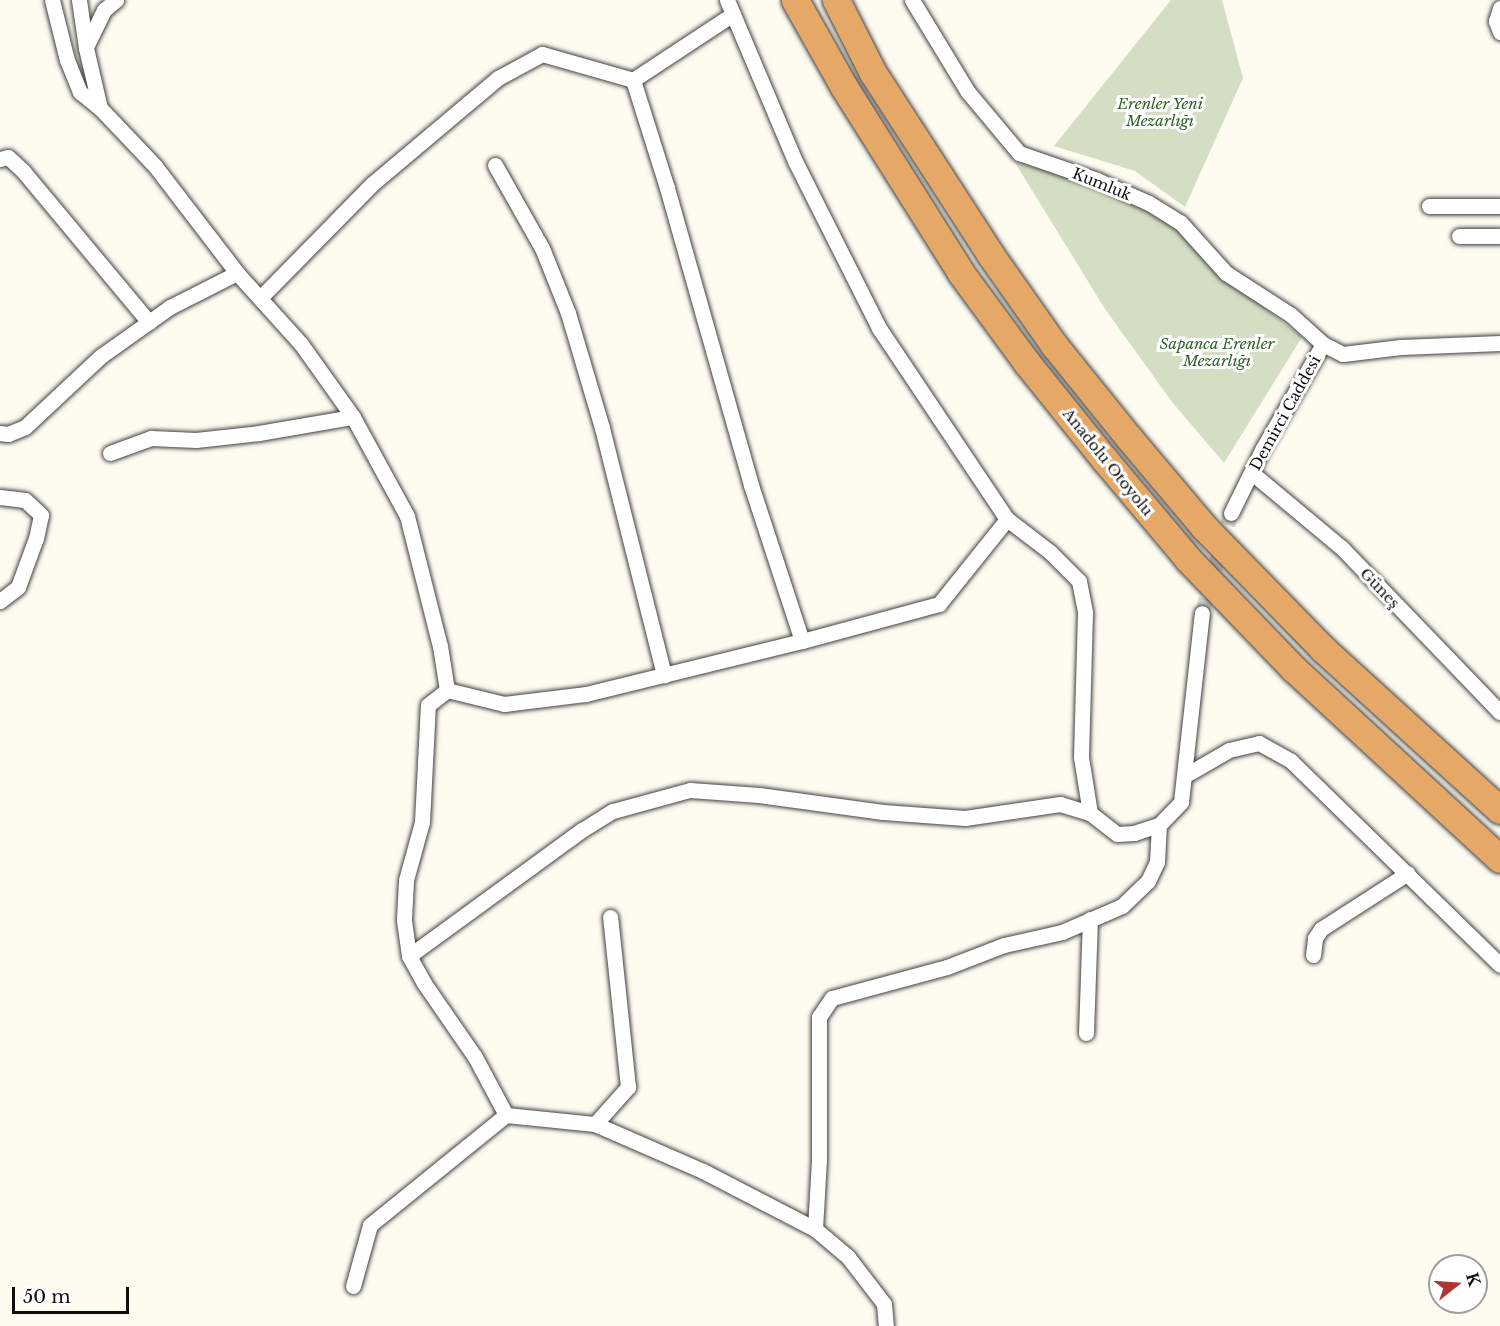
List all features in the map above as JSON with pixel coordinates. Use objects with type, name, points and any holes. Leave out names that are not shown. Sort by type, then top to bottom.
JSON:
[{"type":"highway","name":"Anadolu Otoyolu","points":[[795,0],[850,98],[961,273],[1027,363],[1105,460],[1188,559],[1294,669],[1500,859]]},
{"type":"highway","points":[[836,0],[873,73],[990,254],[1054,345],[1129,438],[1204,527],[1323,649],[1500,810]]},
{"type":"street","points":[[51,0],[67,60],[80,92],[100,108],[155,166],[237,273],[301,344],[354,417],[406,516],[440,646],[447,690]]},
{"type":"street","points":[[79,0],[86,48],[100,108]]},
{"type":"street","points":[[86,48],[104,10],[116,0]]},
{"type":"street","name":"Kumluk","points":[[912,0],[968,92],[1019,153],[1097,180],[1149,203],[1180,222],[1226,273],[1291,315],[1323,344]]},
{"type":"street","points":[[633,80],[730,7],[796,163],[879,328],[1007,519],[1050,552],[1079,581],[1085,613],[1081,757],[1090,813]]},
{"type":"street","points":[[1500,8],[1496,21],[1500,32]]},
{"type":"street","points":[[260,298],[372,184],[498,78],[543,54],[633,80]]},
{"type":"street","points":[[633,80],[667,188],[752,485],[802,641]]},
{"type":"street","points":[[0,159],[8,157],[23,171],[148,322]]},
{"type":"street","points":[[495,165],[542,248],[568,313],[602,428],[664,675]]},
{"type":"street","points":[[1429,206],[1500,206]]},
{"type":"street","points":[[1460,237],[1500,236]]},
{"type":"street","points":[[0,433],[8,434],[25,427],[101,356],[170,307],[237,273]]},
{"type":"street","name":"Demirci Caddesi","points":[[1231,513],[1263,448],[1323,344],[1343,354],[1401,347],[1500,343]]},
{"type":"street","points":[[110,453],[151,438],[196,440],[259,433],[354,417]]},
{"type":"street","name":"Güneş","points":[[1252,473],[1342,548],[1500,712]]},
{"type":"street","points":[[0,497],[25,500],[41,515],[36,538],[18,586],[0,601]]},
{"type":"street","points":[[447,690],[504,704],[586,694],[802,641],[939,604],[1007,519]]},
{"type":"street","points":[[409,956],[606,815],[690,790],[759,795],[883,812],[964,818],[1060,804],[1090,813],[1117,834],[1134,833],[1159,825],[1181,802],[1202,613]]},
{"type":"street","points":[[447,690],[428,705],[422,822],[406,880],[404,919],[409,956],[424,983],[475,1057],[506,1115]]},
{"type":"street","points":[[1184,776],[1229,750],[1259,743],[1291,761],[1500,965]]},
{"type":"street","points":[[814,1229],[819,1160],[819,1017],[832,998],[947,967],[1004,945],[1062,932],[1122,906],[1148,881],[1157,862],[1159,825]]},
{"type":"street","points":[[1313,955],[1315,938],[1321,929],[1408,873]]},
{"type":"street","points":[[595,1124],[628,1087],[610,917]]},
{"type":"street","points":[[1086,1032],[1089,919]]},
{"type":"street","points":[[353,1286],[370,1225],[506,1115],[595,1124],[704,1171],[814,1229],[848,1257],[884,1304],[886,1326]]},
{"type":"green space","name":"Erenler Yeni Mezarlığı","points":[[1171,0],[1222,0],[1243,78],[1185,207],[1135,171],[1054,146]]},
{"type":"green space","name":"Sapanca Erenler Mezarlığı","points":[[1014,161],[1098,186],[1177,227],[1232,283],[1302,337],[1224,463],[1172,402],[1105,309]]},
{"type":"tunnel","points":[[1202,613],[1231,513]]}]
